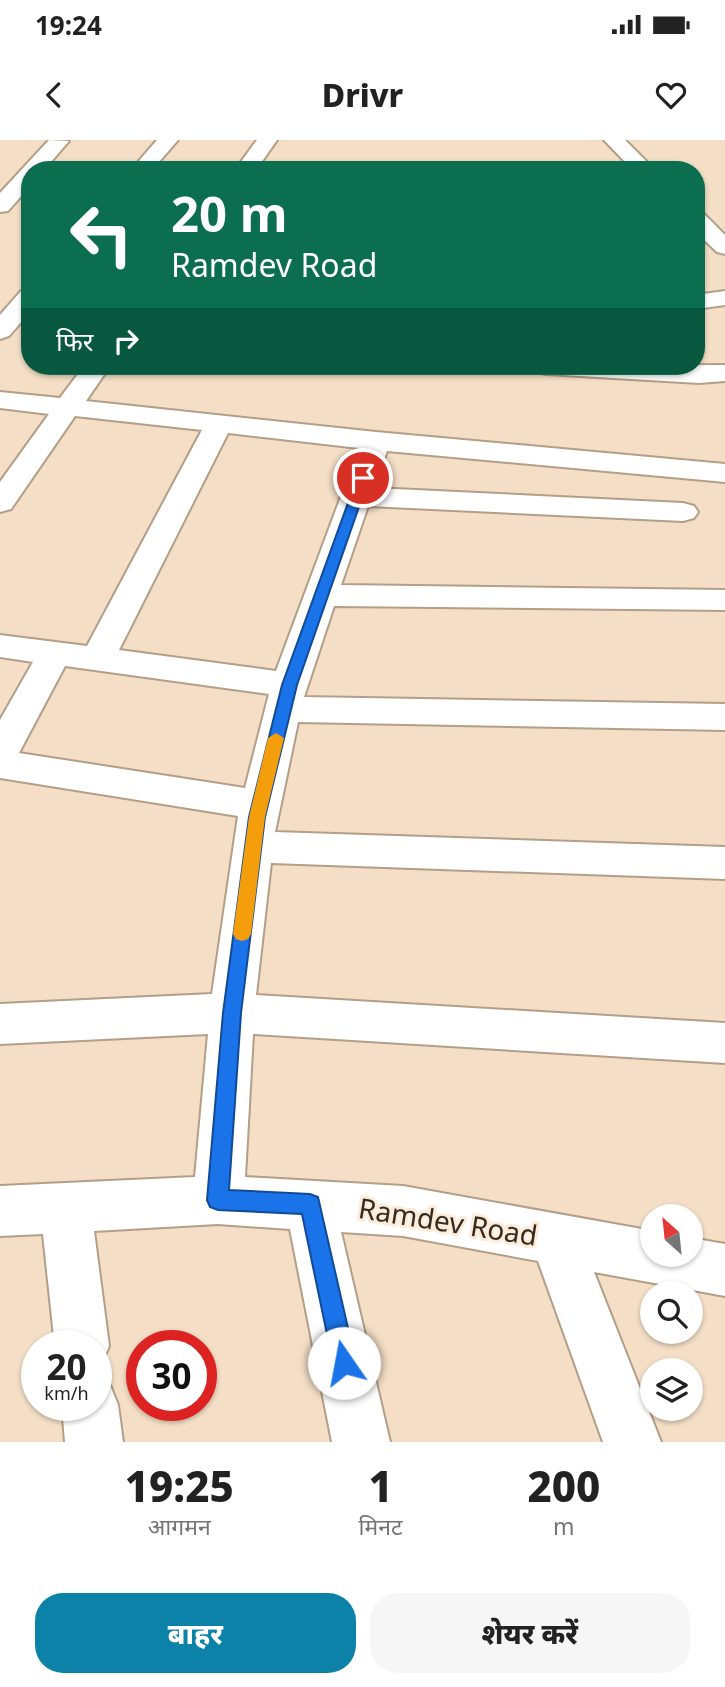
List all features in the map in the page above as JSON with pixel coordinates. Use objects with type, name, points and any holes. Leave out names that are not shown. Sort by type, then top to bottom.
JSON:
[{"type":"street","points":[[149,161],[168,140]]},
{"type":"street","points":[[251,161],[267,140]]},
{"type":"street","points":[[614,140],[636,161]]},
{"type":"street","points":[[41,161],[60,141]]},
{"type":"street","points":[[7,209],[21,187]]},
{"type":"street","points":[[705,228],[725,247]]},
{"type":"street","points":[[705,301],[725,298]]},
{"type":"street","points":[[0,331],[21,306]]},
{"type":"street","points":[[705,375],[725,373]]},
{"type":"street","points":[[0,503],[90,375]]},
{"type":"street","points":[[0,400],[376,441],[725,473]]},
{"type":"street","points":[[97,659],[219,424]]},
{"type":"street","points":[[218,1200],[232,1013],[260,805],[286,697],[376,441]]},
{"type":"street","points":[[356,496],[682,512]]},
{"type":"street","points":[[322,594],[725,600]]},
{"type":"street","points":[[0,646],[97,659],[286,697],[725,717]]},
{"type":"street","points":[[0,753],[55,653]]},
{"type":"street","points":[[0,764],[260,805]]},
{"type":"street","points":[[254,848],[725,863]]},
{"type":"street","points":[[0,1024],[232,1013],[725,1043]]},
{"type":"street","name":"Ramdev Road","points":[[0,1211],[218,1200],[403,1211],[725,1270]]},
{"type":"street","points":[[310,1205],[362,1442]]},
{"type":"street","points":[[65,1207],[80,1330]]},
{"type":"street","points":[[556,1239],[632,1442]]},
{"type":"street","points":[[92,1421],[94,1442]]},
{"type":"slow traffic","points":[[242,934],[257,817],[276,738]]},
{"type":"route","points":[[344,1363],[310,1205],[218,1200],[232,1013],[257,817],[289,685],[363,478]]}]
